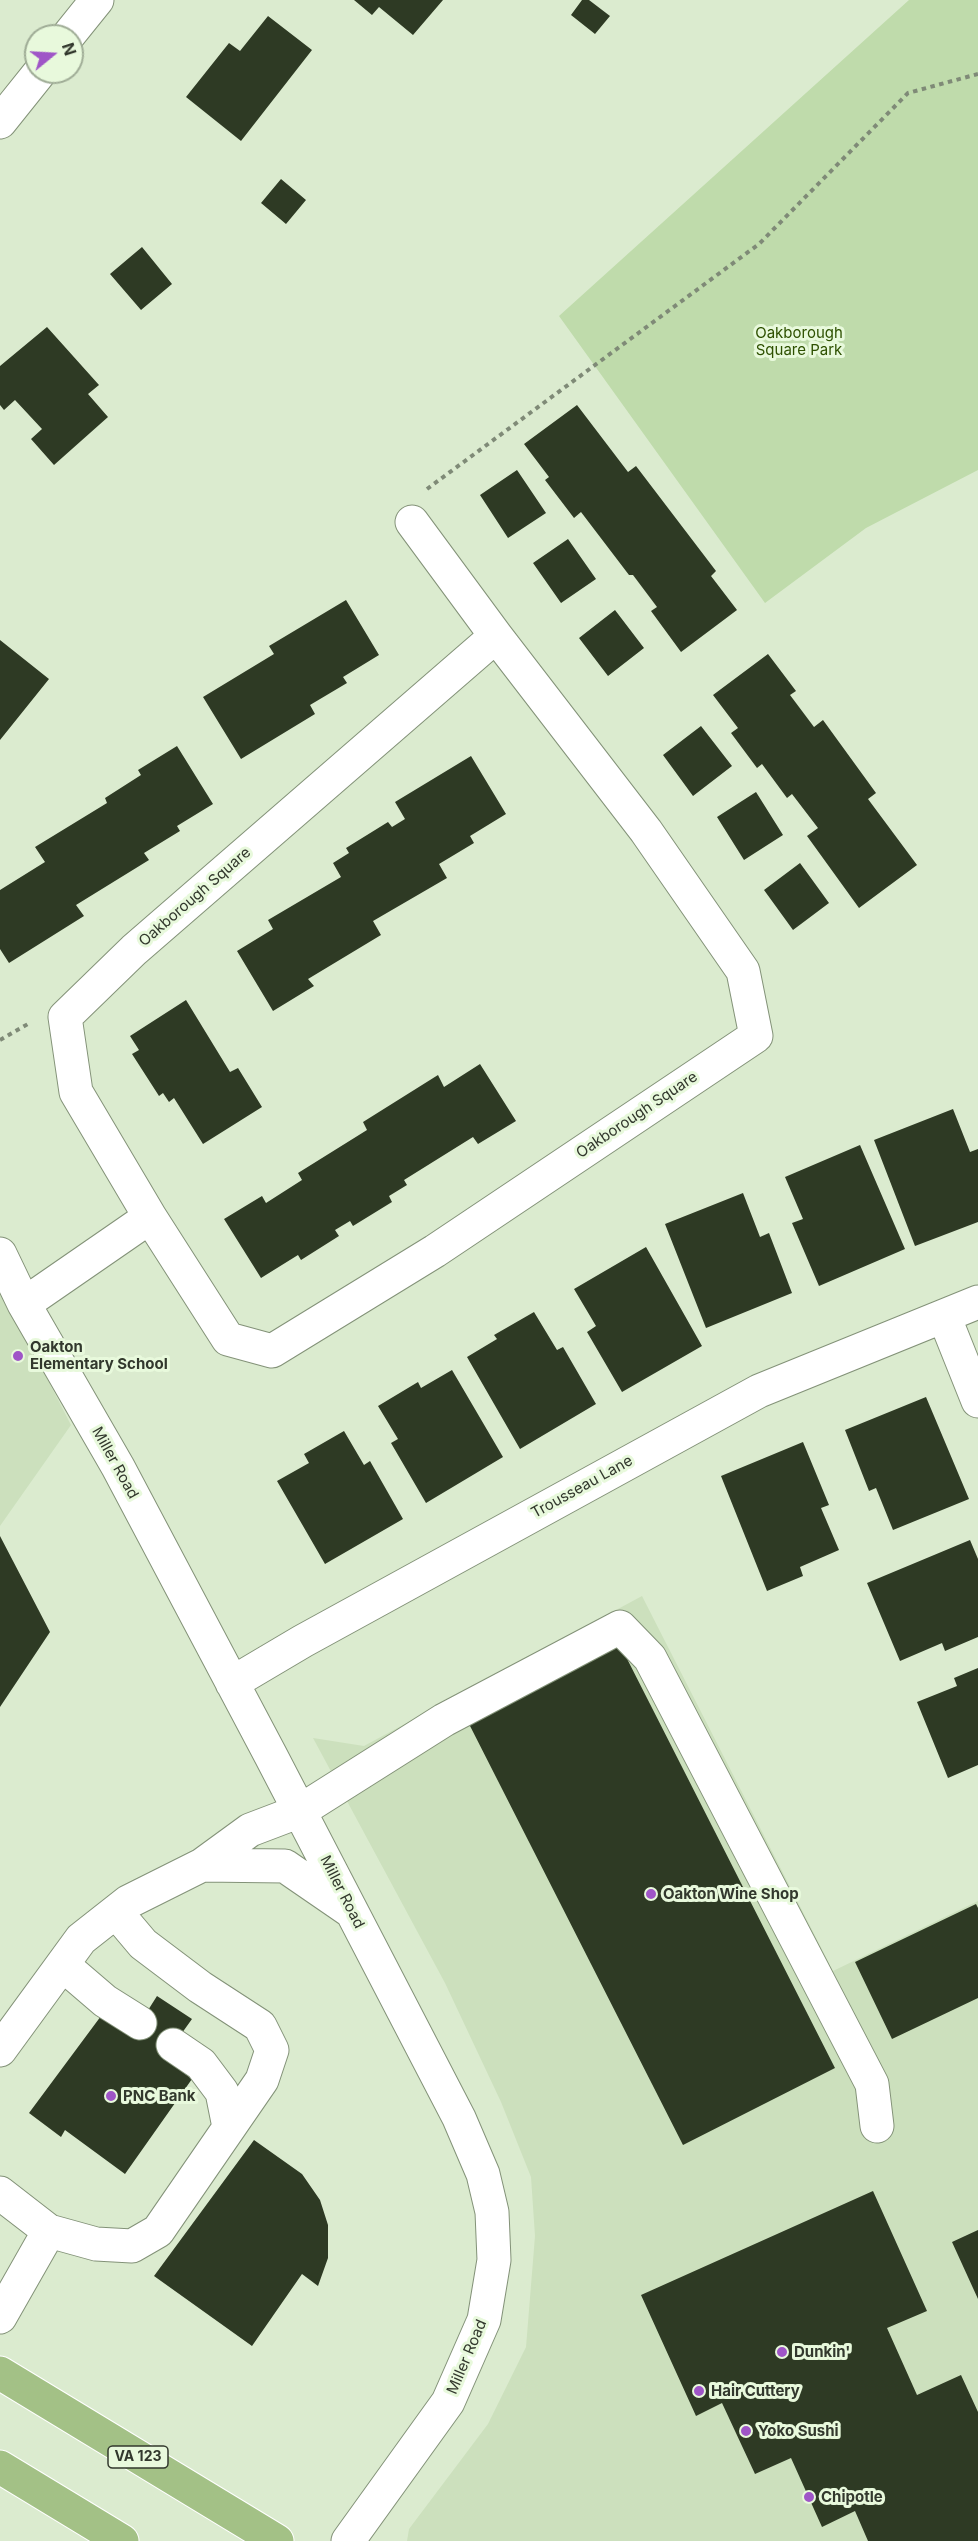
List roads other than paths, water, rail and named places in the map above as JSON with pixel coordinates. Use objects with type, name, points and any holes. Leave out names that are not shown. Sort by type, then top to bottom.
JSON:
[{"type":"main road","name":"VA 123","points":[[0,2373],[277,2541]]},
{"type":"main road","points":[[0,2467],[122,2541]]},
{"type":"street","points":[[78,24],[97,0]]},
{"type":"street","points":[[0,122],[30,84]]},
{"type":"street","name":"Oakborough Square","points":[[412,522],[496,636],[646,831],[743,971],[756,1036],[435,1251],[272,1351],[228,1339],[150,1217],[76,1092],[65,1017],[134,950],[496,636]]},
{"type":"street","points":[[24,1304],[150,1217]]},
{"type":"street","name":"Miller Road","points":[[0,1254],[24,1304],[118,1467],[300,1811],[459,2118],[483,2174],[492,2212],[494,2260],[484,2320],[448,2402],[348,2541]]},
{"type":"street","name":"Trousseau Lane","points":[[232,1683],[314,1635],[759,1390],[978,1302]]},
{"type":"street","points":[[944,1316],[978,1401]]},
{"type":"street","points":[[0,2050],[81,1939],[128,1902],[202,1865],[250,1830],[300,1811],[444,1720],[620,1627],[650,1658],[872,2084],[877,2126]]},
{"type":"street","points":[[202,1865],[285,1866],[352,1911]]},
{"type":"street","points":[[0,2193],[49,2231],[96,2244],[132,2246],[158,2230],[262,2080],[272,2050],[260,2026],[143,1944],[116,1912]]},
{"type":"street","points":[[63,1965],[105,2001],[140,2024]]},
{"type":"street","points":[[173,2045],[201,2064],[222,2092],[229,2127]]},
{"type":"street","points":[[0,2316],[49,2231]]},
{"type":"place","name":"Oakton Elementary School","points":[[18,1356]]},
{"type":"place","name":"Oakton Wine Shop","points":[[651,1894]]},
{"type":"place","name":"PNC Bank","points":[[111,2096]]},
{"type":"place","name":"Dunkin'","points":[[782,2352]]},
{"type":"place","name":"Hair Cuttery","points":[[699,2391]]},
{"type":"place","name":"Yoko Sushi","points":[[746,2431]]},
{"type":"place","name":"Chipotle","points":[[809,2497]]},
{"type":"park label","name":"Oakborough Square Park","points":[[799,342]]}]
